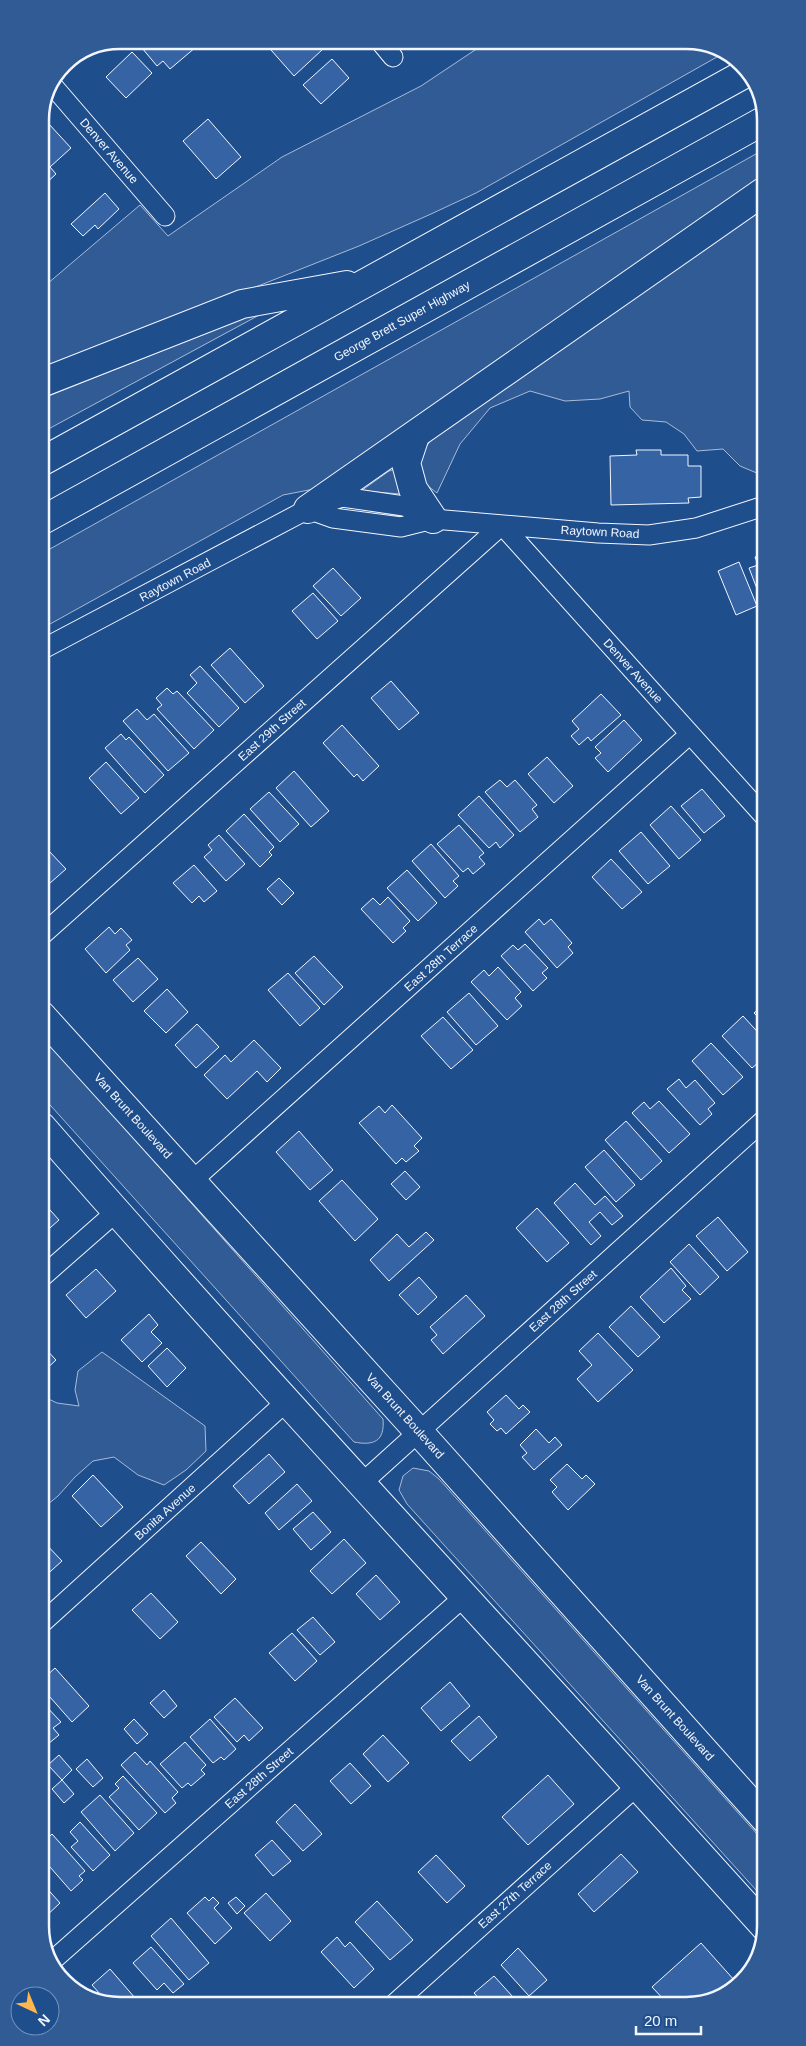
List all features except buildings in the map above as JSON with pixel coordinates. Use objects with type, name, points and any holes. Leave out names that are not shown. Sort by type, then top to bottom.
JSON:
[{"type":"main road","points":[[49,458],[742,75]]},
{"type":"main road","name":"George Brett Super Highway","points":[[49,517],[757,124]]},
{"type":"main road","points":[[308,509],[757,196]]},
{"type":"main road","points":[[49,379],[242,304],[368,282]]},
{"type":"main road","points":[[415,436],[406,464],[413,489],[433,519]]},
{"type":"main road","name":"Van Brunt Boulevard","points":[[49,1023],[757,1810]]},
{"type":"main road","points":[[49,1135],[361,1484],[638,1785],[757,1918]]},
{"type":"street","points":[[386,49],[393,57]]},
{"type":"street","name":"Denver Avenue","points":[[56,89],[165,216]]},
{"type":"street","name":"Raytown Road","points":[[49,646],[308,509],[342,497],[404,506],[433,519],[598,533],[648,535],[696,528],[757,508]]},
{"type":"street","name":"Denver Avenue","points":[[502,524],[757,808]]},
{"type":"street","name":"East 29th Street","points":[[49,929],[502,524]]},
{"type":"street","name":"East 28th Terrace","points":[[192,1180],[690,734]]},
{"type":"street","name":"East 28th Street","points":[[361,1484],[757,1126]]},
{"type":"street","points":[[49,1271],[116,1212]]},
{"type":"street","name":"Bonita Avenue","points":[[49,1617],[287,1401]]},
{"type":"street","name":"East 28th Street","points":[[56,1957],[465,1596]]},
{"type":"street","name":"East 27th Terrace","points":[[402,1997],[638,1785]]},
{"type":"shaded area","points":[[476,49],[691,49],[705,51],[718,56],[476,193],[359,246],[49,369],[49,282],[140,205],[168,236],[282,157],[421,86]]},
{"type":"shaded area","points":[[757,153],[757,182],[355,465],[314,489],[283,495],[49,625],[49,550]]},
{"type":"shaded area","points":[[757,213],[757,473],[740,466],[723,449],[697,451],[684,434],[666,422],[642,420],[630,407],[629,391],[600,399],[565,401],[530,391],[490,408],[460,444],[437,493],[424,483],[418,471],[422,452],[435,435]]},
{"type":"shaded area","points":[[263,313],[49,429],[49,396],[209,332],[214,325]]},
{"type":"shaded area","points":[[396,469],[402,494],[361,491],[389,471]]},
{"type":"shaded area","points":[[49,1043],[383,1419],[382,1432],[377,1440],[367,1443],[354,1442],[49,1104]]},
{"type":"shaded area","points":[[102,1352],[205,1426],[206,1451],[186,1470],[164,1485],[138,1475],[114,1457],[93,1461],[49,1503],[49,1399],[57,1403],[79,1406],[75,1390],[78,1371]]},
{"type":"shaded area","points":[[413,1468],[429,1471],[439,1479],[757,1834],[757,1891],[407,1504],[399,1490],[403,1476]]}]
